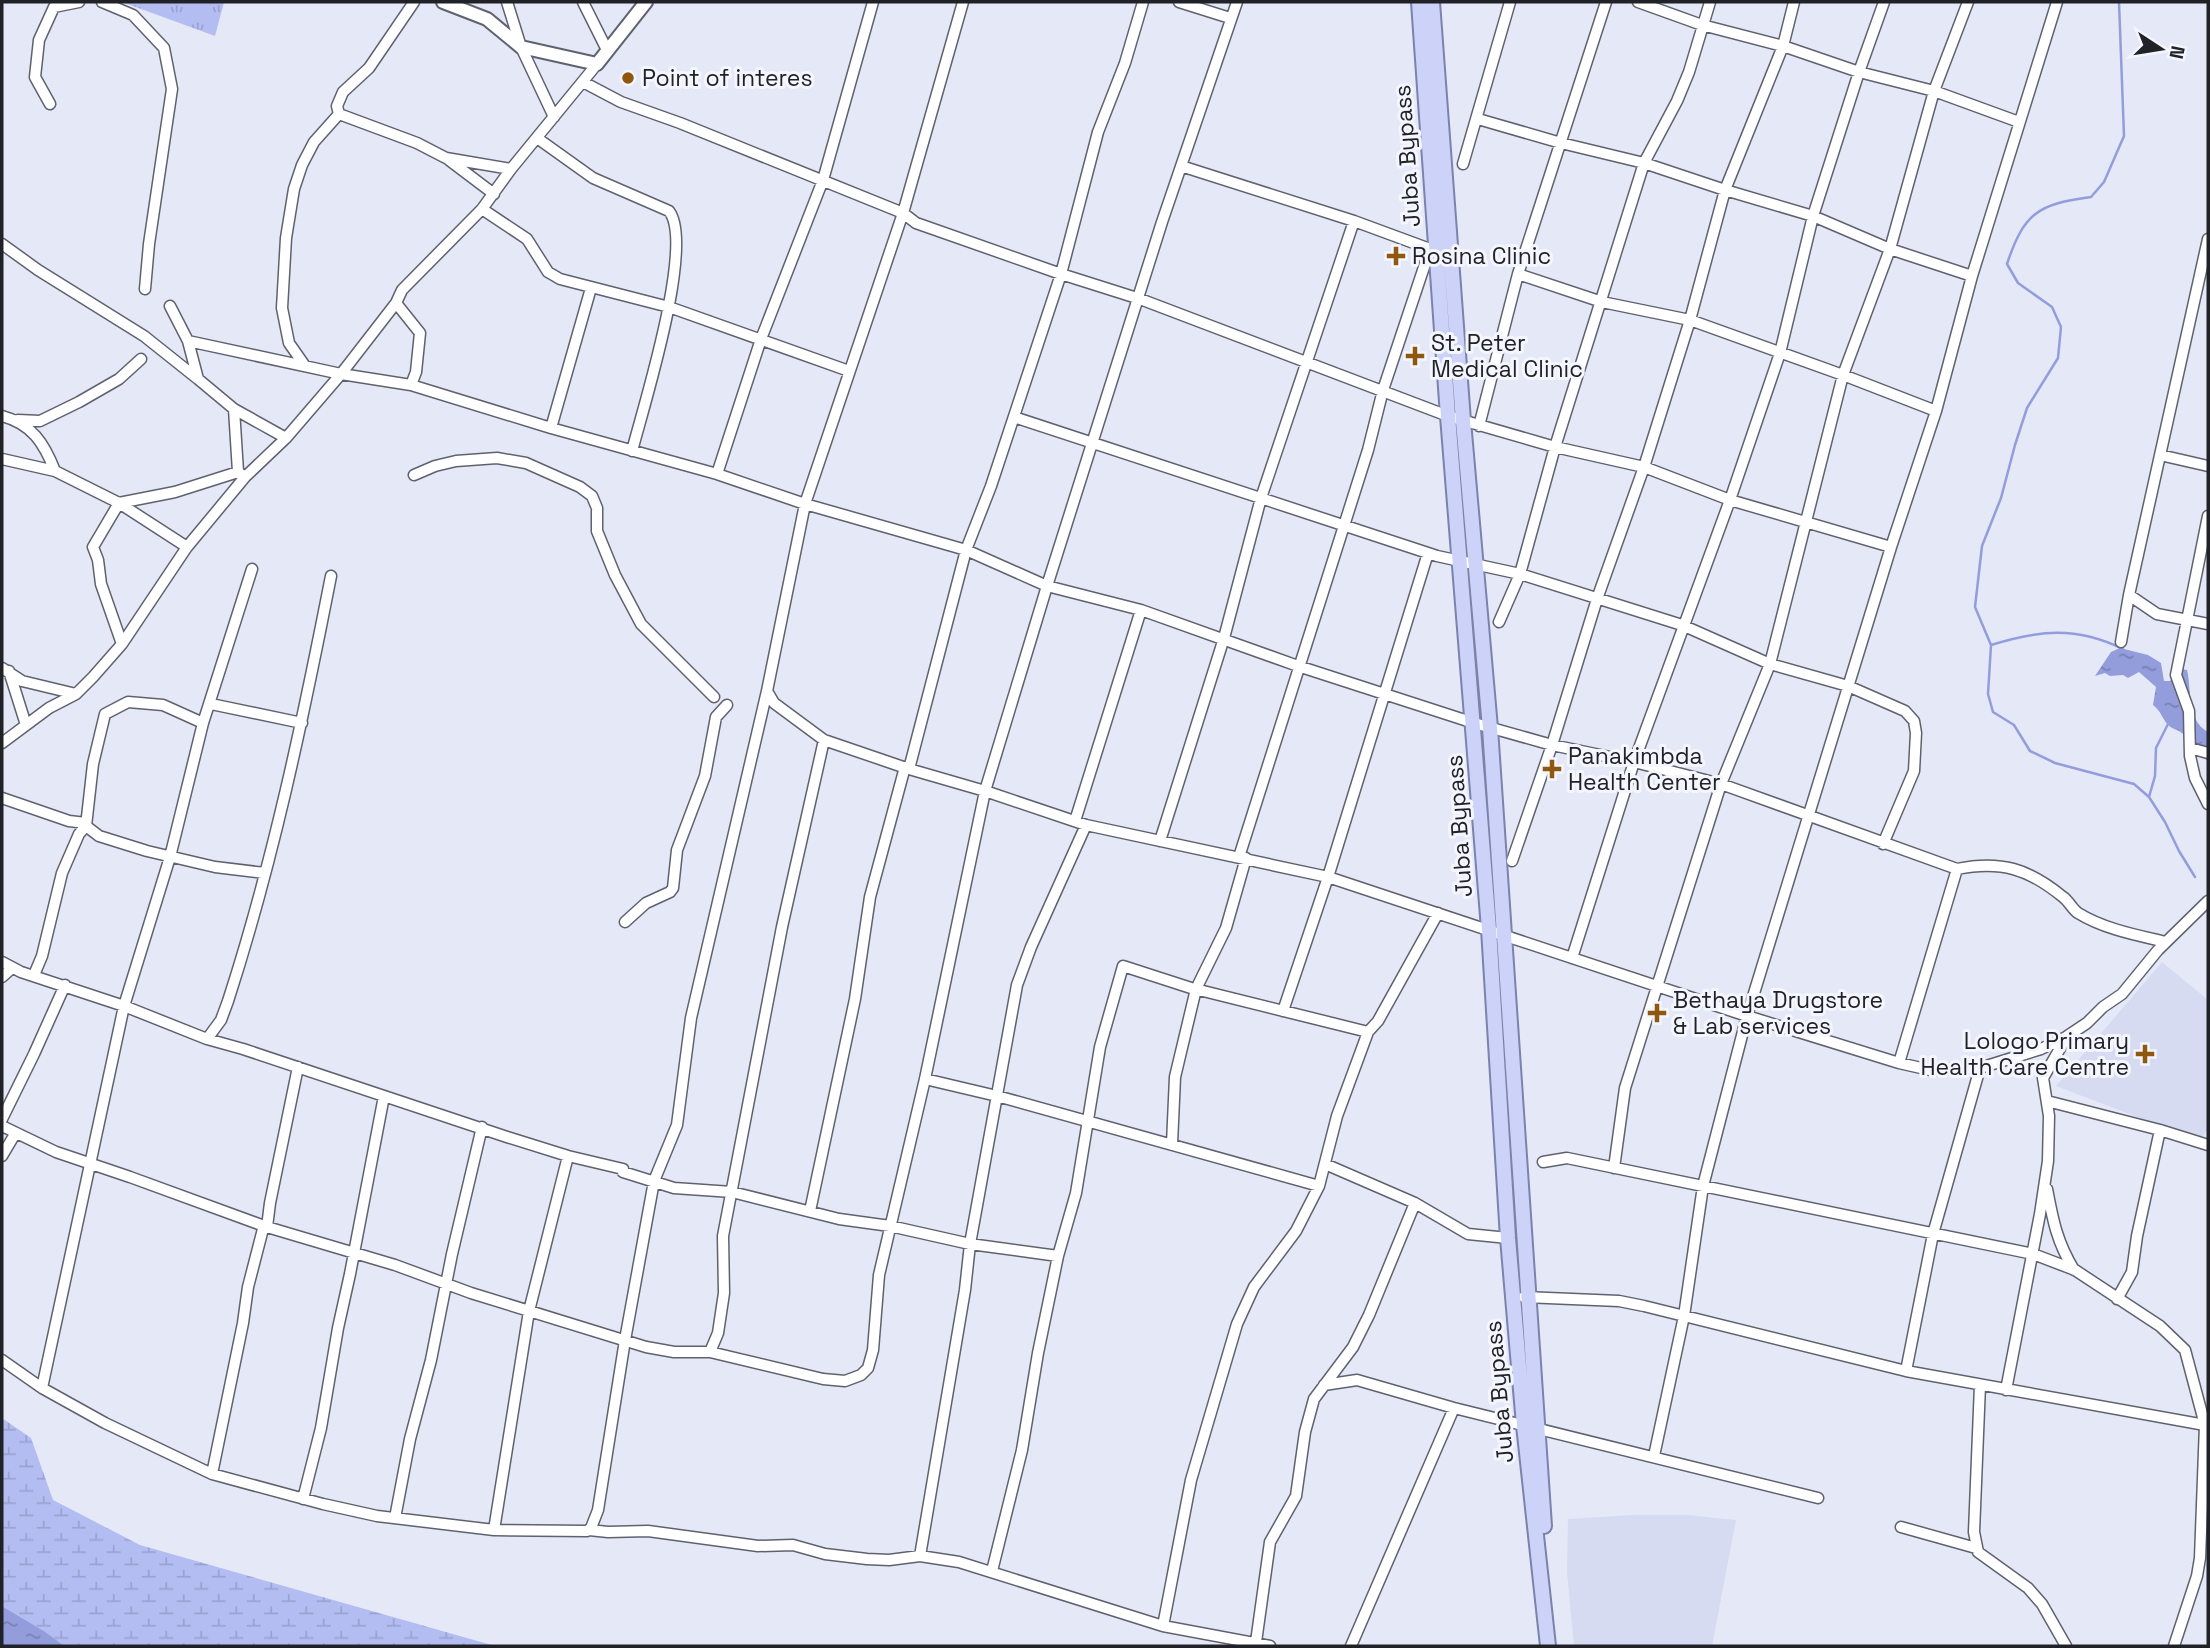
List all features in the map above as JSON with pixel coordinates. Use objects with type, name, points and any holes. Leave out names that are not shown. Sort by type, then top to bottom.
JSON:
[{"type":"main road","name":"Juba Bypass","points":[[1419,2],[1434,248],[1489,929],[1508,1238],[1531,1427],[1550,1646]]},
{"type":"main road","name":"Juba Bypass","points":[[1432,2],[1505,935],[1529,1297],[1531,1427]]},
{"type":"street","points":[[50,104],[35,77],[39,40],[54,7],[79,2]]},
{"type":"street","points":[[102,2],[133,15],[164,48],[172,89],[145,289]]},
{"type":"street","points":[[339,114],[337,106],[344,92],[369,68],[414,2]]},
{"type":"street","points":[[443,2],[487,19],[521,47],[597,64]]},
{"type":"street","points":[[507,2],[521,47],[554,117]]},
{"type":"street","points":[[583,2],[607,50]]},
{"type":"street","points":[[2,743],[49,708],[76,694],[122,644],[187,547],[241,475],[285,438],[341,374],[396,303],[402,290],[482,209],[511,169],[646,2]]},
{"type":"street","points":[[717,474],[761,339],[823,180],[873,2]]},
{"type":"street","points":[[589,1530],[598,1510],[654,1181],[677,1125],[691,1018],[767,691],[805,504],[903,213],[963,2]]},
{"type":"street","points":[[810,1211],[855,999],[870,897],[966,550],[991,486],[1061,274],[1098,132],[1125,63],[1143,2]]},
{"type":"street","points":[[1179,2],[1230,18]]},
{"type":"street","points":[[2,1126],[55,1152],[265,1226],[625,1340],[674,1352],[710,1352],[823,1379],[845,1381],[861,1375],[867,1368],[873,1350],[879,1275],[925,1079],[985,791],[1047,586],[1181,166],[1237,2]]},
{"type":"street","points":[[1464,164],[1510,2]]},
{"type":"street","points":[[1479,426],[1518,274],[1606,2]]},
{"type":"street","points":[[1638,2],[1702,25],[1783,46],[1859,72],[1934,91],[2019,122]]},
{"type":"street","points":[[1499,622],[1520,575],[1556,447],[1644,163],[1689,72],[1710,2]]},
{"type":"street","points":[[1512,861],[1552,746],[1597,599],[1644,467],[1690,320],[1725,190],[1783,46],[1794,2]]},
{"type":"street","points":[[1572,958],[1634,762],[1730,500],[1780,353],[1813,216],[1884,2]]},
{"type":"street","points":[[1614,1168],[1625,1088],[1721,784],[1770,664],[1843,375],[1890,249],[1934,91],[1968,2]]},
{"type":"street","points":[[1654,1457],[1684,1316],[1703,1186],[1747,1016],[1891,547],[1936,411],[1972,276],[2057,2]]},
{"type":"street","points":[[583,82],[621,102],[903,213],[916,223],[1140,299],[1448,416],[1556,447],[1644,467],[1730,500],[1891,547]]},
{"type":"street","points":[[339,114],[417,143],[446,158],[494,194]]},
{"type":"street","points":[[305,366],[289,342],[282,308],[286,238],[294,189],[302,165],[314,142],[339,114]]},
{"type":"street","points":[[1478,119],[1644,163],[1813,216],[1890,249],[1972,276]]},
{"type":"street","points":[[537,138],[593,178],[669,211],[673,216],[676,251],[669,307],[632,451]]},
{"type":"street","points":[[446,158],[511,169]]},
{"type":"street","points":[[1172,1144],[1175,1077],[1196,989],[1226,928],[1243,857],[1298,666],[1345,526],[1368,450],[1382,390],[1434,248],[1181,166]]},
{"type":"street","points":[[482,209],[527,239],[548,272],[560,279],[669,307],[849,371]]},
{"type":"street","points":[[1160,841],[1224,638],[1261,498],[1354,221]]},
{"type":"street","points":[[2122,642],[2129,595],[2208,239]]},
{"type":"street","points":[[2,244],[38,270],[144,336],[234,409],[285,438]]},
{"type":"street","points":[[1518,274],[1602,302],[1690,320],[1936,411]]},
{"type":"street","points":[[551,428],[591,288]]},
{"type":"street","points":[[2197,293],[2208,296]]},
{"type":"street","points":[[396,303],[420,334],[416,372],[411,386]]},
{"type":"street","points":[[170,306],[188,341],[198,379]]},
{"type":"street","points":[[188,341],[411,386],[717,474],[805,504],[966,550],[1047,586],[1140,610],[1298,666],[1490,728],[1552,746],[1634,762],[1721,784],[1957,869],[1994,864],[2029,873],[2066,899],[2075,911],[2102,925],[2166,942]]},
{"type":"street","points":[[2,416],[40,421],[119,379],[141,359]]},
{"type":"street","points":[[234,409],[241,475]]},
{"type":"street","points":[[1014,417],[1428,553],[1520,575],[1682,625],[1770,664],[1848,686],[1905,711],[1914,720],[1916,733],[1914,771],[1883,844]]},
{"type":"street","points":[[18,420],[46,446],[55,471]]},
{"type":"street","points":[[2161,455],[2208,466]]},
{"type":"street","points":[[414,475],[456,461],[497,458],[526,463],[580,487],[592,496],[597,508],[597,531],[615,575],[641,624],[714,697]]},
{"type":"street","points":[[2,459],[55,471],[119,503],[187,547]]},
{"type":"street","points":[[122,644],[101,584],[98,560],[93,547],[119,503],[241,475]]},
{"type":"street","points":[[2208,516],[2176,675],[2189,710],[2190,748],[2195,778],[2208,804]]},
{"type":"street","points":[[1283,1011],[1328,877],[1428,553]]},
{"type":"street","points":[[42,1388],[124,1006],[170,857],[204,723],[252,569]]},
{"type":"street","points":[[208,1039],[221,1020],[228,1001],[265,873],[302,723],[331,576]]},
{"type":"street","points":[[2129,595],[2157,614],[2208,624]]},
{"type":"street","points":[[1075,821],[1140,610]]},
{"type":"street","points":[[5,669],[22,681],[76,694]]},
{"type":"street","points":[[5,669],[26,725]]},
{"type":"street","points":[[767,691],[774,703],[824,740],[907,768],[1086,825],[1328,877],[1747,1016],[1930,1070],[1980,1068],[2041,1049],[2066,1037],[2122,994],[2166,942],[2208,901]]},
{"type":"street","points":[[34,975],[42,956],[62,873],[79,834],[86,825],[93,764],[105,714],[128,702],[163,705],[204,723]]},
{"type":"street","points":[[211,704],[302,723]]},
{"type":"street","points":[[625,922],[646,903],[673,888],[677,850],[705,776],[716,718],[727,705]]},
{"type":"street","points":[[710,1352],[718,1333],[724,1293],[723,1236],[782,927],[824,740]]},
{"type":"street","points":[[2190,748],[2208,753]]},
{"type":"street","points":[[2,798],[86,825],[99,836],[111,841],[215,867],[265,873]]},
{"type":"street","points":[[920,1556],[965,1290],[970,1244],[1017,985],[1031,947],[1086,825]]},
{"type":"street","points":[[1899,1063],[1957,869]]},
{"type":"street","points":[[1163,1626],[1191,1480],[1237,1324],[1254,1287],[1296,1231],[1319,1186],[1337,1116],[1368,1032],[1378,1021],[1438,913]]},
{"type":"street","points":[[2,962],[12,968],[124,1006],[208,1039],[568,1156],[624,1168],[623,1172],[674,1188],[732,1192],[839,1219],[890,1226],[970,1244],[1058,1256]]},
{"type":"street","points":[[992,1571],[1022,1450],[1058,1256],[1076,1193],[1100,1047],[1123,966],[1196,989],[1368,1032]]},
{"type":"street","points":[[2,977],[12,968]]},
{"type":"street","points":[[2,1119],[65,985]]},
{"type":"street","points":[[2006,1390],[2046,1178],[2050,1135],[2043,1078],[2066,1037]]},
{"type":"street","points":[[212,1474],[248,1287],[265,1226],[298,1067]]},
{"type":"street","points":[[1906,1371],[1933,1234],[1980,1068]]},
{"type":"street","points":[[925,1079],[997,1096],[1319,1186]]},
{"type":"street","points":[[303,1499],[321,1428],[384,1096]]},
{"type":"street","points":[[2047,1101],[2160,1129],[2208,1145]]},
{"type":"street","points":[[395,1518],[410,1439],[431,1360],[482,1128]]},
{"type":"street","points":[[2117,1299],[2132,1272],[2160,1129]]},
{"type":"street","points":[[2,1156],[15,1133]]},
{"type":"street","points":[[494,1530],[529,1311],[568,1156]]},
{"type":"street","points":[[1543,1162],[1567,1158],[2033,1255],[2075,1270],[2169,1332],[2185,1350],[2205,1425],[2200,1558],[2197,1576],[2174,1646]]},
{"type":"street","points":[[1325,1164],[1415,1203],[1468,1234],[1508,1238]]},
{"type":"street","points":[[2046,1178],[2057,1237],[2075,1270]]},
{"type":"street","points":[[1256,1643],[1270,1542],[1296,1496],[1305,1432],[1314,1399],[1359,1336],[1415,1203]]},
{"type":"street","points":[[1513,1296],[1619,1301],[1906,1371],[2205,1425]]},
{"type":"street","points":[[2,1360],[42,1388],[105,1423],[212,1474],[303,1499],[395,1518],[494,1530],[648,1531],[758,1546],[800,1546],[825,1554],[867,1559],[920,1556],[992,1571],[1163,1626],[1270,1646]]},
{"type":"street","points":[[1324,1385],[1357,1380],[1454,1408],[1818,1498]]},
{"type":"street","points":[[1980,1385],[1974,1532],[1976,1548],[1983,1557],[2028,1588],[2042,1604],[2066,1646]]},
{"type":"street","points":[[1351,1646],[1454,1408]]},
{"type":"street","points":[[1901,1527],[1976,1548]]},
{"type":"shaded area","name":"Lologo Primary Health Care Centre","points":[[2162,962],[2208,1000],[2208,1128],[2200,1141],[2056,1086]]},
{"type":"shaded area","points":[[1687,1515],[1736,1520],[1712,1646],[1574,1646],[1567,1572],[1568,1519]]},
{"type":"green space","points":[[122,2],[224,2],[215,36]]},
{"type":"green space","points":[[2,1418],[31,1438],[53,1500],[140,1545],[495,1646],[61,1645],[44,1631],[2,1606]]},
{"type":"water","points":[[2120,648],[2148,655],[2161,663],[2164,681],[2170,681],[2180,669],[2187,670],[2193,712],[2201,727],[2208,732],[2208,765],[2207,760],[2190,756],[2183,734],[2168,725],[2153,705],[2156,687],[2139,672],[2128,678],[2105,673],[2095,676],[2111,652]]},
{"type":"water","points":[[2,1606],[44,1631],[64,1646],[2,1646]]},
{"type":"waterway","points":[[2119,2],[2124,136],[2104,182],[2091,197],[2058,203],[2036,214],[2020,233],[2007,264],[2018,283],[2052,307],[2061,327],[2058,358],[2027,408],[2001,498],[1982,546],[1975,607],[1991,645],[1988,694],[1993,712],[2014,725],[2030,751],[2055,763],[2134,784],[2149,797],[2195,877]]},
{"type":"waterway","points":[[1991,645],[2025,636],[2057,633],[2089,637],[2123,649]]},
{"type":"waterway","points":[[2149,797],[2155,776],[2156,748],[2168,724]]},
{"type":"place","name":"Point of interes","points":[[628,78]]},
{"type":"place","name":"Rosina Clinic","points":[[1396,256]]},
{"type":"place","name":"St. Peter Medical Clinic","points":[[1415,356]]},
{"type":"place","name":"Panakimbda Health Center","points":[[1552,769]]},
{"type":"place","name":"Bethaya Drugstore & Lab services","points":[[1657,1013]]},
{"type":"place","name":"Lologo Primary Health Care Centre","points":[[2145,1054]]}]
